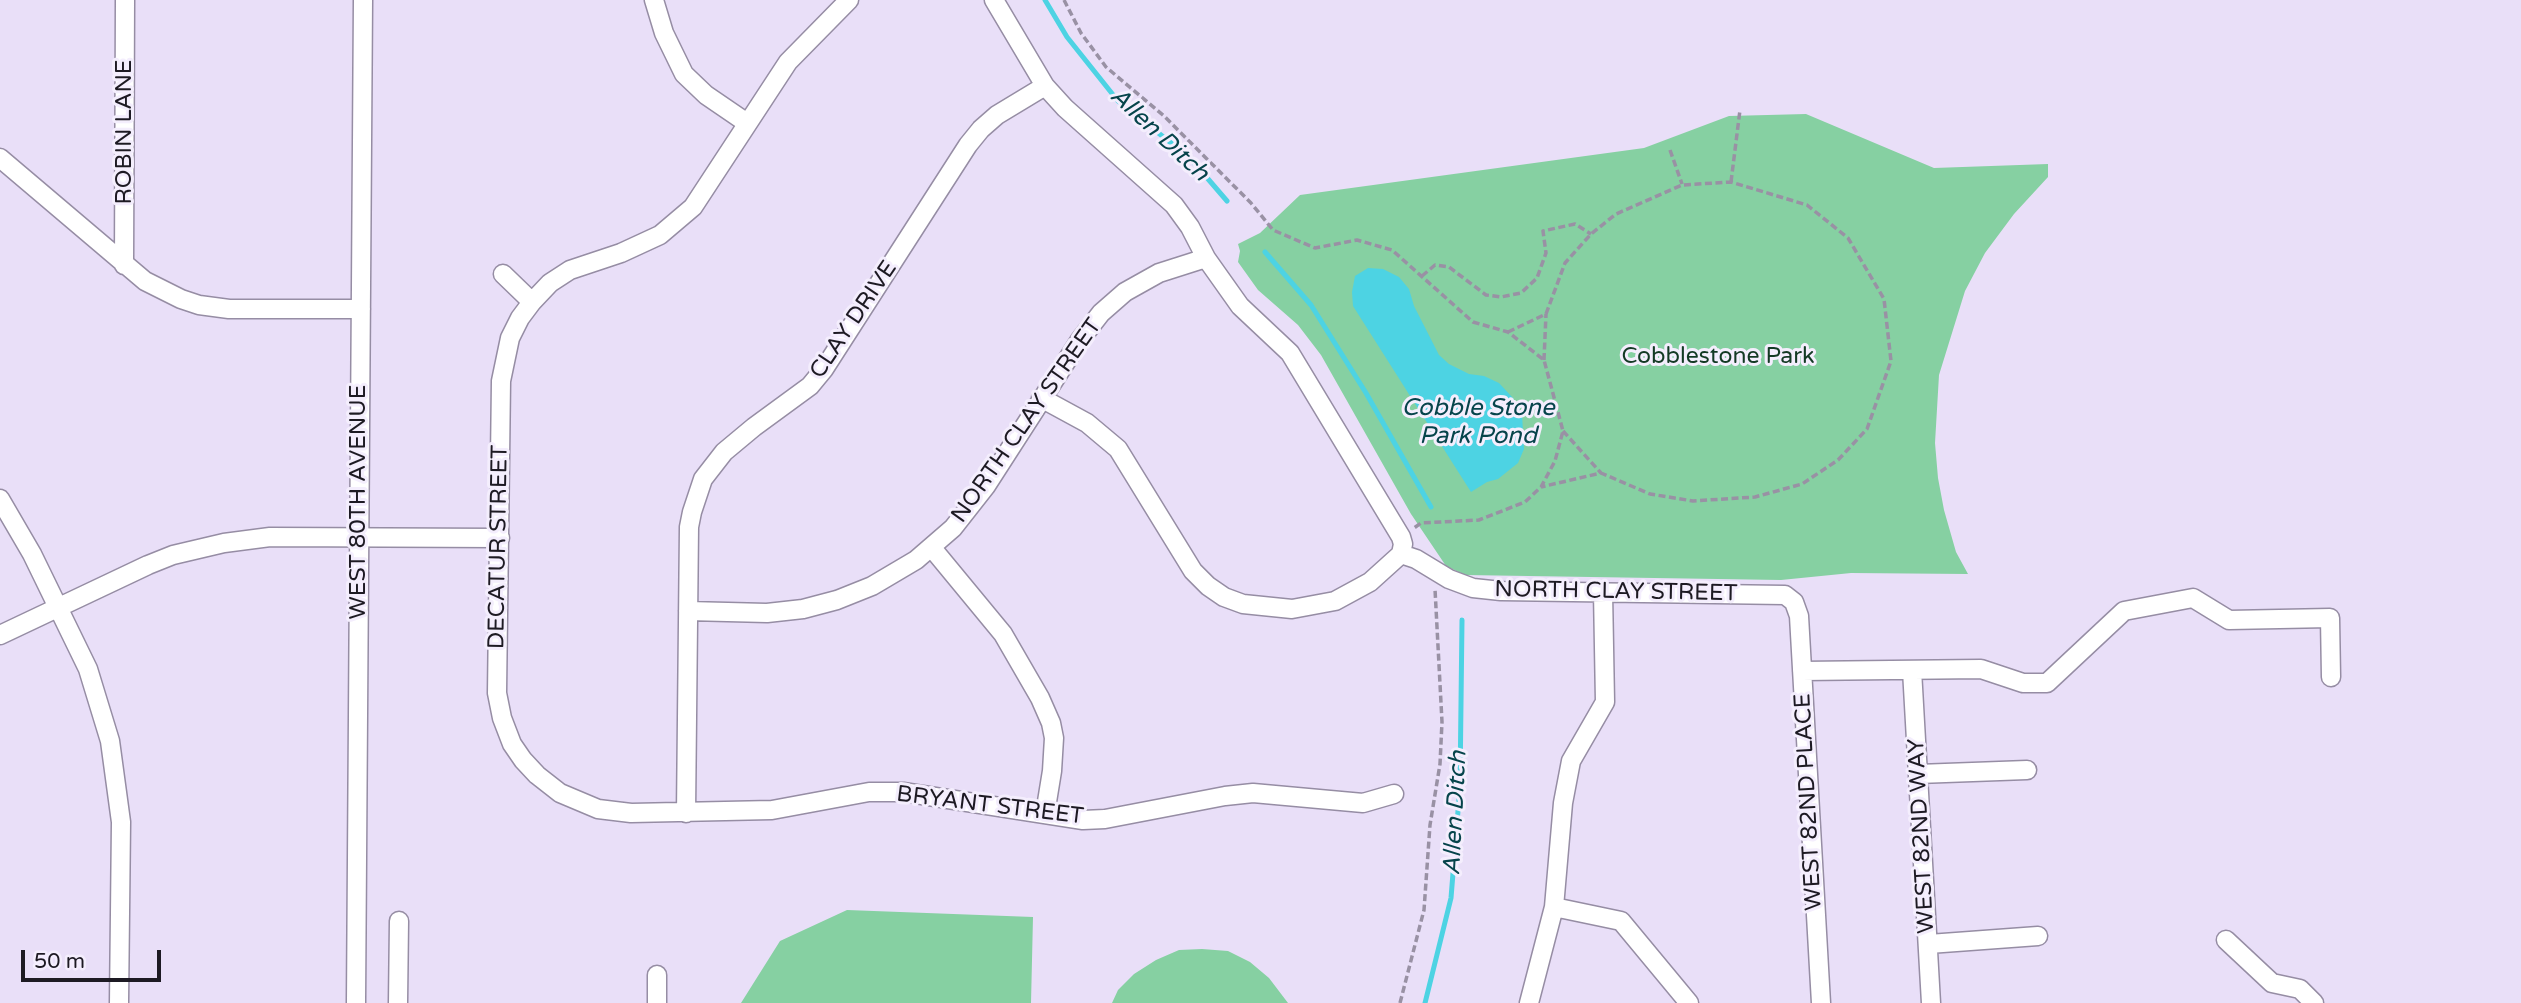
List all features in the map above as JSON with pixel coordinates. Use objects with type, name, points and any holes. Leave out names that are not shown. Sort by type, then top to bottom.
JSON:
[{"type":"street","name":"ROBIN LANE","points":[[124,265],[125,0]]},
{"type":"street","name":"WEST 80TH AVENUE","points":[[356,1003],[363,0]]},
{"type":"street","points":[[654,0],[664,33],[684,74],[706,95],[747,123]]},
{"type":"street","name":"DECATUR STREET","points":[[547,783],[523,760],[512,744],[502,718],[497,693],[501,382],[510,338],[520,318],[550,283],[570,271],[649,241],[674,225],[692,207],[795,53],[849,0]]},
{"type":"street","points":[[994,0],[1045,86],[1065,108],[1174,205],[1191,227],[1206,258],[1240,306],[1296,360],[1401,545],[1370,582],[1335,601],[1292,609],[1243,604],[1224,597],[1208,586],[1193,570],[1118,449],[1087,423],[1041,398]]},
{"type":"street","name":"CLAY DRIVE","points":[[686,813],[688,560],[692,513],[704,479],[712,466],[754,427],[810,386],[834,355],[968,145],[981,129],[997,115],[1045,86]]},
{"type":"street","points":[[0,158],[124,265],[160,290],[199,305],[229,309],[361,309]]},
{"type":"street","name":"NORTH CLAY STREET","points":[[688,611],[766,613],[815,606],[872,586],[902,570],[953,528],[986,485],[1080,340],[1113,301],[1159,273],[1206,258]]},
{"type":"street","points":[[503,274],[532,302]]},
{"type":"street","points":[[0,499],[58,606],[88,669],[110,741],[121,822],[119,1003]]},
{"type":"street","points":[[0,635],[148,565],[198,548],[270,537],[500,538]]},
{"type":"street","name":"NORTH CLAY STREET","points":[[1401,545],[1416,559],[1449,579],[1473,588],[1785,595],[1794,602]]},
{"type":"street","points":[[932,548],[1003,634],[1040,698],[1051,723],[1054,752],[1045,814]]},
{"type":"street","points":[[1529,1003],[1553,907],[1563,803],[1571,761],[1605,702],[1604,592]]},
{"type":"street","points":[[1802,671],[1982,669],[2023,683],[2048,684],[2124,611],[2193,598],[2229,620],[2330,618],[2331,677]]},
{"type":"street","name":"WEST 82ND PLACE","points":[[1794,602],[1799,615],[1821,1003]]},
{"type":"street","name":"WEST 82ND WAY","points":[[1912,670],[1931,1003]]},
{"type":"street","points":[[1918,774],[2027,770]]},
{"type":"street","name":"BRYANT STREET","points":[[547,783],[560,793],[598,809],[631,813],[772,810],[869,792],[903,792],[1083,820],[1105,819],[1253,793],[1363,803],[1394,794]]},
{"type":"street","points":[[1553,907],[1621,921],[1689,1003]]},
{"type":"street","points":[[398,1003],[399,921]]},
{"type":"street","points":[[1929,944],[2038,936]]},
{"type":"street","points":[[2226,940],[2272,983],[2301,989],[2314,1003]]},
{"type":"street","points":[[657,975],[657,1003]]},
{"type":"path","points":[[1063,0],[1081,33],[1106,67],[1164,116],[1251,203],[1273,230],[1315,248],[1357,240],[1392,250],[1473,323],[1508,332],[1544,360]]},
{"type":"path","points":[[1731,182],[1740,110]]},
{"type":"path","points":[[1670,150],[1682,185]]},
{"type":"path","points":[[1731,182],[1807,205],[1848,238],[1884,299],[1891,361],[1867,429],[1838,460],[1802,484],[1755,497],[1693,501],[1650,494],[1601,473],[1563,431],[1544,360],[1546,314],[1565,263],[1591,234],[1616,214],[1682,185],[1731,182]]},
{"type":"path","points":[[1422,275],[1435,265],[1450,267],[1486,295],[1501,297],[1521,293],[1537,278],[1546,253],[1543,232],[1575,223],[1591,234]]},
{"type":"path","points":[[1508,332],[1546,314]]},
{"type":"path","points":[[1401,545],[1421,523],[1479,520],[1525,502],[1541,487],[1555,461],[1563,431]]},
{"type":"path","points":[[1541,487],[1601,473]]},
{"type":"path","points":[[1400,1003],[1424,910],[1430,825],[1440,764],[1442,722],[1435,585]]},
{"type":"green space","name":"Cobblestone Park","points":[[1806,114],[1934,168],[2048,164],[2048,177],[2014,214],[1985,253],[1965,291],[1939,375],[1935,443],[1938,478],[1956,552],[1968,574],[1851,573],[1781,580],[1465,575],[1446,566],[1411,514],[1321,355],[1298,325],[1258,290],[1238,262],[1238,244],[1260,233],[1300,195],[1644,148],[1729,116]]},
{"type":"green space","points":[[847,910],[1033,917],[1031,1003],[741,1003],[780,941]]},
{"type":"green space","points":[[1179,950],[1228,951],[1250,962],[1269,978],[1288,1003],[1112,1003],[1118,990],[1134,974],[1156,960]]},
{"type":"water","name":"Cobble Stone Park Pond","points":[[1368,268],[1383,269],[1399,277],[1409,289],[1414,306],[1439,355],[1449,364],[1469,374],[1484,376],[1499,383],[1513,398],[1522,414],[1524,449],[1518,463],[1498,479],[1471,492],[1353,306],[1355,276]]},
{"type":"waterway","name":"Allen Ditch","points":[[1045,0],[1067,37],[1118,101],[1190,158],[1227,201]]},
{"type":"waterway","name":"Allen Ditch","points":[[1265,252],[1311,305],[1366,393],[1431,507]]},
{"type":"waterway","name":"Allen Ditch","points":[[1425,1003],[1451,898],[1460,786],[1462,620]]}]
